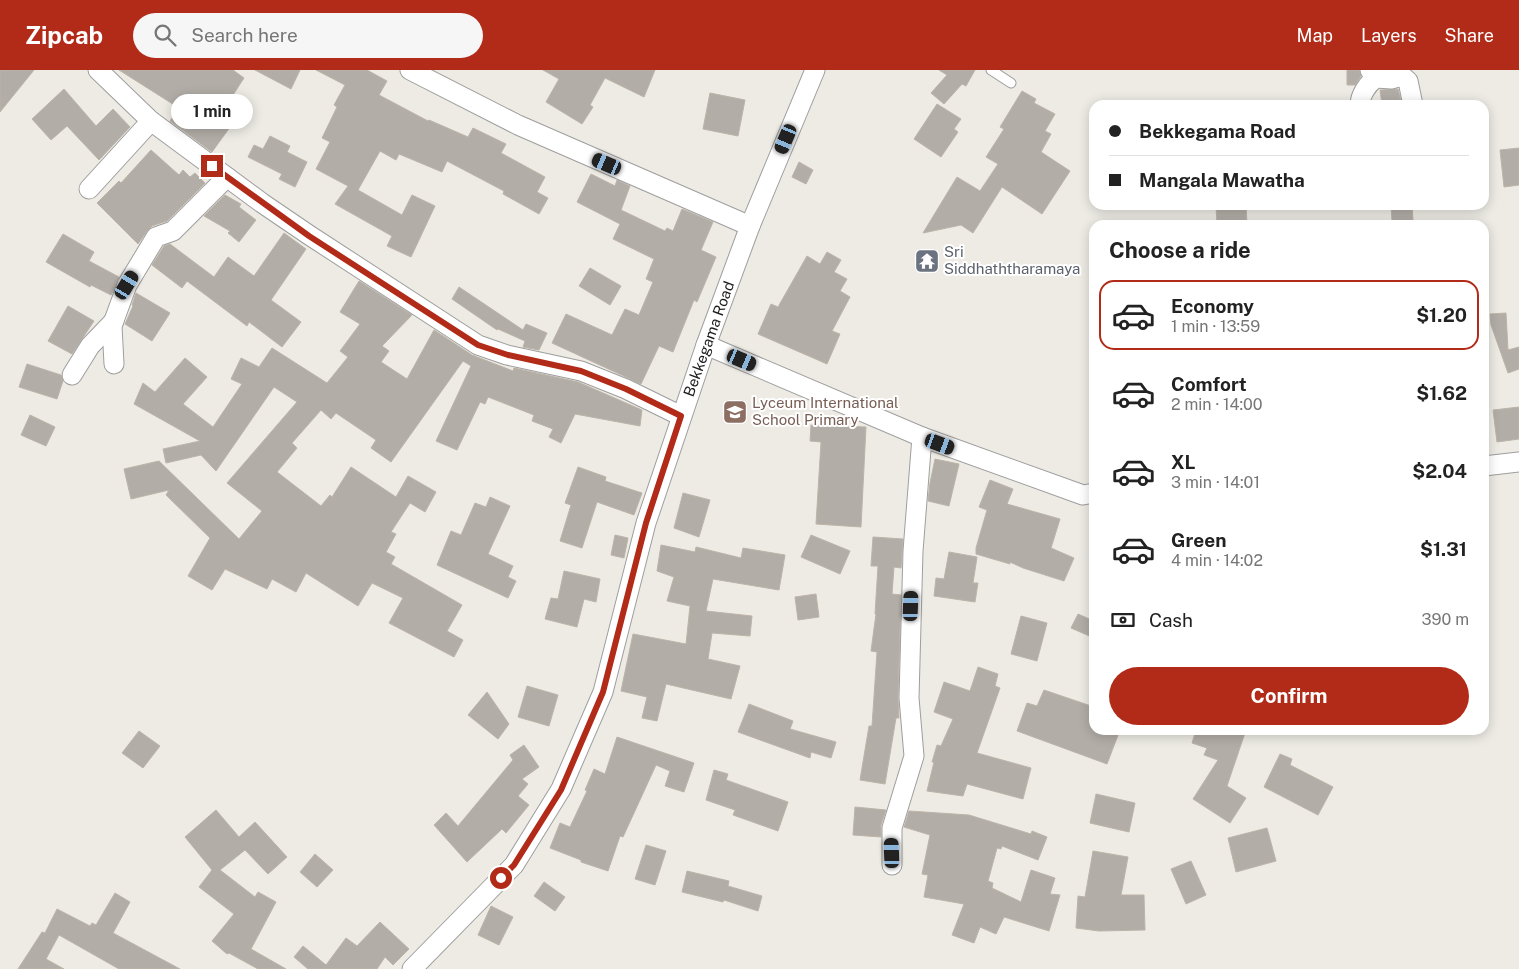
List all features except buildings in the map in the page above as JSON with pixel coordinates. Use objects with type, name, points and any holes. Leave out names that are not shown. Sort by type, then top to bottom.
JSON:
[{"type":"street","points":[[98,70],[151,121],[227,177],[309,236],[478,345],[508,355],[581,371],[626,389],[681,416]]},
{"type":"street","points":[[410,70],[518,125],[750,226]]},
{"type":"street","name":"Bekkegama Road","points":[[412,969],[514,865],[561,790],[603,692],[646,523],[706,345],[750,226],[815,70]]},
{"type":"street","points":[[1360,100],[1373,74],[1391,79],[1402,76],[1408,81],[1412,100]]},
{"type":"street","points":[[89,189],[151,121]]},
{"type":"street","points":[[114,364],[112,326],[127,285],[156,237],[173,231],[227,177]]},
{"type":"street","points":[[72,375],[90,346],[114,321]]},
{"type":"street","points":[[706,345],[922,437],[1083,495],[1089,494]]},
{"type":"street","points":[[892,865],[892,828],[914,756],[909,698],[914,527],[922,437]]},
{"type":"street","points":[[1489,465],[1519,462]]},
{"type":"lane","points":[[991,70],[1011,83]]},
{"type":"place","name":"Sri Siddhaththaramaya","points":[[927,261]]},
{"type":"place","name":"Lyceum International School Primary","points":[[735,412]]},
{"type":"route","points":[[212,166],[309,236],[478,345],[508,355],[581,371],[626,389],[681,416],[646,523],[603,692],[561,790],[514,865],[501,878]]}]
